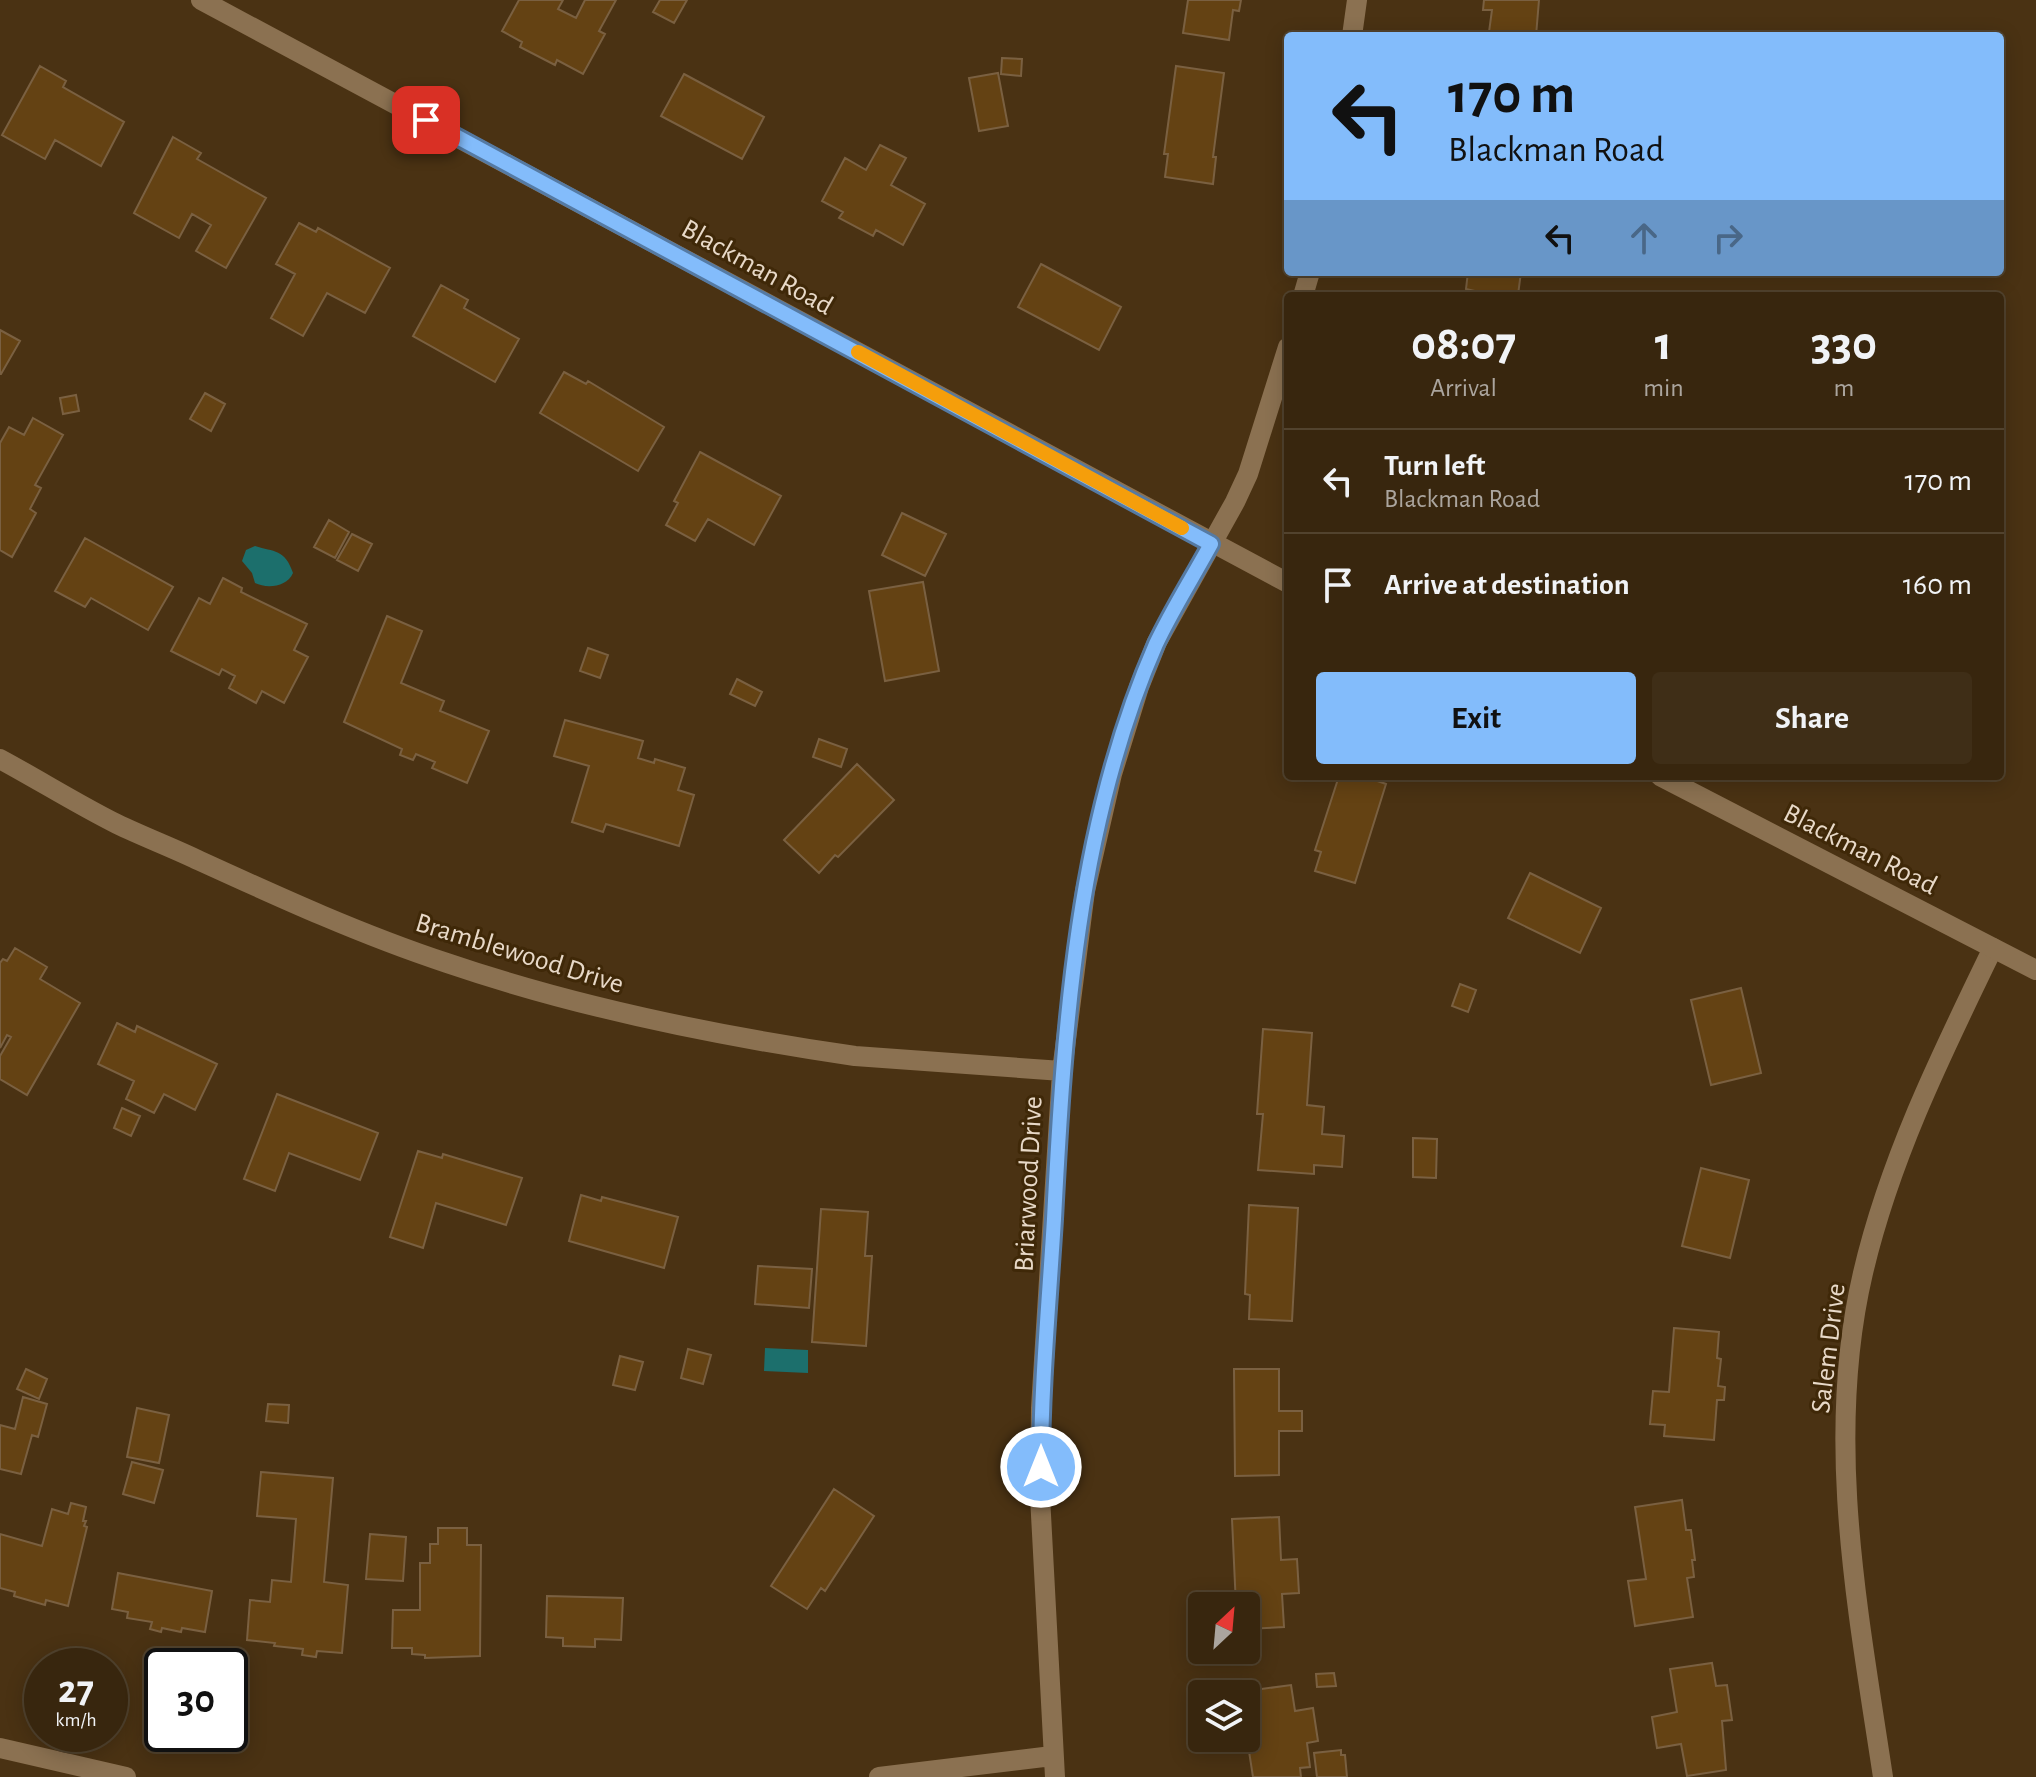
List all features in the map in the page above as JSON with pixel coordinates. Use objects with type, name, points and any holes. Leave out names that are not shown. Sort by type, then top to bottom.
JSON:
[{"type":"street","name":"Blackman Road","points":[[201,0],[1284,581]]},
{"type":"street","points":[[1353,32],[1357,0]]},
{"type":"street","name":"Briarwood Drive","points":[[1055,1777],[1040,1496],[1041,1408],[1062,1071],[1085,891],[1112,774],[1139,687],[1157,642],[1248,474],[1284,360]]},
{"type":"street","name":"Bramblewood Drive","points":[[0,759],[117,824],[291,902],[416,952],[517,985],[647,1018],[823,1051],[1062,1071]]},
{"type":"street","name":"Blackman Road","points":[[1668,780],[2036,970]]},
{"type":"street","name":"Salem Drive","points":[[1883,1777],[1861,1631],[1848,1504],[1845,1436],[1853,1329],[1863,1273],[1895,1167],[1931,1078],[1993,948]]},
{"type":"street","points":[[0,1748],[126,1777]]},
{"type":"street","points":[[879,1777],[1052,1756]]},
{"type":"water","points":[[255,546],[282,555],[293,573],[290,578],[276,586],[255,583],[252,573],[242,561],[246,550]]},
{"type":"water","points":[[765,1348],[808,1350],[808,1373],[764,1371]]},
{"type":"building","points":[[519,0],[563,0],[558,9],[576,18],[585,0],[616,0],[599,31],[605,34],[583,74],[557,60],[555,65],[520,47],[522,42],[502,31]]},
{"type":"building","points":[[660,0],[687,0],[674,23],[653,12]]},
{"type":"building","points":[[1188,0],[1241,0],[1239,11],[1233,10],[1229,40],[1183,33]]},
{"type":"building","points":[[1484,0],[1539,0],[1536,32],[1489,32],[1492,10],[1483,10]]},
{"type":"building","points":[[1002,58],[1022,59],[1021,76],[1001,74]]},
{"type":"building","points":[[40,66],[66,81],[63,87],[124,122],[101,166],[55,140],[45,159],[2,135]]},
{"type":"building","points":[[1176,66],[1224,73],[1213,157],[1216,157],[1213,184],[1165,177],[1168,154],[1164,154]]},
{"type":"building","points":[[998,73],[1008,126],[979,131],[969,78]]},
{"type":"building","points":[[684,74],[764,117],[742,159],[661,116]]},
{"type":"building","points":[[173,137],[201,153],[197,159],[266,198],[226,268],[196,251],[211,225],[192,214],[179,238],[134,213]]},
{"type":"building","points":[[880,145],[906,158],[891,185],[925,204],[903,245],[876,230],[873,236],[839,218],[843,212],[822,201],[845,158],[866,170]]},
{"type":"building","points":[[299,223],[316,232],[318,228],[390,268],[365,313],[327,293],[303,336],[271,318],[295,274],[276,264]]},
{"type":"building","points":[[1041,264],[1121,307],[1099,350],[1018,307]]},
{"type":"building","points":[[1468,276],[1520,276],[1518,292],[1475,292],[1466,289]]},
{"type":"building","points":[[441,285],[468,300],[464,308],[519,339],[495,382],[413,336]]},
{"type":"building","points":[[0,330],[20,341],[1,374],[0,374]]},
{"type":"building","points":[[564,372],[586,384],[588,381],[664,427],[638,471],[540,413]]},
{"type":"building","points":[[205,393],[225,404],[211,431],[190,419]]},
{"type":"building","points":[[76,395],[79,411],[63,414],[60,398]]},
{"type":"building","points":[[33,418],[63,435],[35,485],[41,488],[30,509],[36,513],[12,557],[0,550],[0,443],[9,427],[24,435]]},
{"type":"building","points":[[700,452],[781,496],[754,545],[708,519],[695,541],[666,525],[678,503],[674,501]]},
{"type":"building","points":[[902,513],[946,534],[925,576],[882,555]]},
{"type":"building","points":[[329,520],[349,532],[335,558],[314,547]]},
{"type":"building","points":[[352,534],[372,544],[358,571],[337,560]]},
{"type":"building","points":[[85,538],[173,587],[148,630],[91,598],[85,607],[55,591]]},
{"type":"building","points":[[223,578],[242,588],[241,592],[307,624],[294,650],[308,657],[284,703],[262,691],[256,703],[229,688],[235,676],[222,669],[219,675],[171,651],[199,598],[210,604]]},
{"type":"building","points":[[923,582],[939,671],[885,681],[869,591]]},
{"type":"building","points":[[387,616],[422,631],[401,683],[444,701],[440,711],[489,731],[467,783],[432,768],[435,762],[416,754],[413,760],[400,755],[402,749],[344,722]]},
{"type":"building","points":[[588,648],[608,655],[600,678],[580,671]]},
{"type":"building","points":[[737,679],[762,692],[755,706],[730,694]]},
{"type":"building","points":[[565,720],[643,741],[638,758],[654,763],[655,759],[685,768],[678,790],[694,795],[679,846],[606,824],[603,832],[572,822],[589,766],[554,756]]},
{"type":"building","points":[[819,739],[847,749],[841,767],[813,757]]},
{"type":"building","points":[[857,764],[894,800],[819,873],[784,840]]},
{"type":"building","points":[[1338,780],[1374,780],[1386,784],[1355,883],[1315,871],[1321,852],[1315,850]]},
{"type":"building","points":[[1530,873],[1601,908],[1580,953],[1508,918]]},
{"type":"building","points":[[15,948],[47,967],[40,979],[80,1003],[27,1095],[0,1079],[0,1056],[11,1037],[7,1035],[0,1048],[0,963],[3,959],[7,961]]},
{"type":"building","points":[[1460,984],[1476,990],[1468,1012],[1452,1006]]},
{"type":"building","points":[[1741,988],[1761,1073],[1711,1085],[1691,1000]]},
{"type":"building","points":[[117,1023],[135,1032],[137,1026],[217,1064],[195,1110],[164,1094],[154,1113],[126,1099],[134,1081],[98,1064]]},
{"type":"building","points":[[1263,1029],[1312,1033],[1307,1105],[1324,1107],[1322,1134],[1344,1136],[1342,1167],[1314,1165],[1314,1174],[1258,1170],[1263,1114],[1257,1114]]},
{"type":"building","points":[[277,1094],[378,1133],[360,1180],[289,1153],[275,1191],[244,1179]]},
{"type":"building","points":[[122,1108],[140,1116],[131,1136],[114,1128]]},
{"type":"building","points":[[1413,1138],[1437,1139],[1436,1178],[1413,1177]]},
{"type":"building","points":[[418,1151],[442,1158],[443,1154],[522,1178],[506,1225],[436,1203],[423,1248],[390,1237]]},
{"type":"building","points":[[1701,1168],[1749,1180],[1730,1258],[1682,1246]]},
{"type":"building","points":[[581,1195],[601,1201],[602,1197],[678,1217],[664,1268],[569,1241]]},
{"type":"building","points":[[1249,1205],[1298,1208],[1292,1321],[1249,1319],[1250,1295],[1245,1294]]},
{"type":"building","points":[[821,1209],[868,1212],[865,1256],[872,1256],[866,1346],[812,1342]]},
{"type":"building","points":[[758,1266],[812,1269],[809,1308],[755,1304]]},
{"type":"building","points":[[1674,1328],[1719,1332],[1717,1358],[1721,1359],[1718,1386],[1725,1387],[1724,1400],[1717,1400],[1714,1440],[1664,1436],[1665,1425],[1650,1424],[1653,1391],[1669,1392]]},
{"type":"building","points":[[688,1349],[711,1355],[703,1384],[681,1378]]},
{"type":"building","points":[[620,1356],[643,1362],[635,1390],[613,1385]]},
{"type":"building","points":[[26,1369],[47,1379],[39,1399],[17,1389]]},
{"type":"building","points":[[1234,1369],[1279,1369],[1279,1411],[1302,1411],[1302,1431],[1279,1431],[1279,1475],[1235,1476]]},
{"type":"building","points":[[23,1397],[47,1404],[38,1437],[32,1435],[21,1474],[0,1469],[0,1425],[15,1429]]},
{"type":"building","points":[[268,1404],[289,1405],[288,1423],[266,1421]]},
{"type":"building","points":[[137,1408],[169,1415],[159,1463],[127,1457]]},
{"type":"building","points":[[132,1462],[163,1470],[154,1503],[123,1494]]},
{"type":"building","points":[[261,1472],[333,1478],[324,1582],[348,1585],[342,1653],[317,1651],[316,1657],[302,1655],[303,1649],[247,1640],[250,1600],[270,1602],[272,1580],[291,1582],[296,1519],[257,1516]]},
{"type":"building","points":[[834,1489],[874,1516],[825,1591],[821,1588],[807,1609],[771,1586]]},
{"type":"building","points":[[1682,1500],[1686,1530],[1691,1530],[1695,1560],[1692,1560],[1694,1577],[1687,1578],[1693,1617],[1635,1626],[1628,1581],[1646,1579],[1635,1507]]},
{"type":"building","points":[[71,1503],[86,1507],[83,1521],[86,1521],[84,1526],[87,1527],[68,1606],[46,1600],[45,1605],[14,1596],[15,1592],[0,1588],[0,1534],[42,1546],[52,1509],[68,1514]]},
{"type":"building","points":[[1279,1517],[1281,1560],[1297,1559],[1299,1593],[1282,1594],[1284,1627],[1260,1628],[1260,1592],[1235,1592],[1232,1519]]},
{"type":"building","points":[[438,1528],[467,1528],[467,1545],[481,1545],[480,1656],[425,1658],[425,1655],[412,1654],[412,1648],[392,1648],[393,1610],[420,1610],[420,1563],[430,1563],[430,1544],[438,1544]]},
{"type":"building","points":[[370,1534],[406,1537],[403,1581],[366,1579]]},
{"type":"building","points":[[118,1573],[212,1591],[205,1632],[162,1628],[161,1632],[150,1629],[152,1622],[127,1618],[128,1612],[112,1609]]},
{"type":"building","points":[[547,1596],[623,1598],[621,1640],[595,1639],[595,1647],[563,1646],[563,1638],[546,1637]]},
{"type":"building","points":[[1712,1663],[1716,1686],[1727,1685],[1732,1720],[1722,1721],[1726,1770],[1687,1776],[1681,1744],[1657,1748],[1652,1717],[1677,1712],[1670,1669]]},
{"type":"building","points":[[1334,1673],[1336,1686],[1317,1687],[1316,1674]]},
{"type":"building","points":[[1291,1685],[1295,1711],[1313,1708],[1318,1741],[1307,1743],[1310,1767],[1300,1768],[1301,1777],[1253,1777],[1249,1752],[1260,1752],[1260,1689]]},
{"type":"building","points":[[1341,1750],[1341,1755],[1345,1755],[1347,1777],[1317,1777],[1314,1753]]},
{"type":"slow traffic","points":[[858,352],[1182,528]]},
{"type":"route","points":[[426,120],[1211,544],[1157,642],[1139,687],[1112,774],[1092,854],[1077,944],[1062,1071],[1041,1408],[1041,1467]]}]
